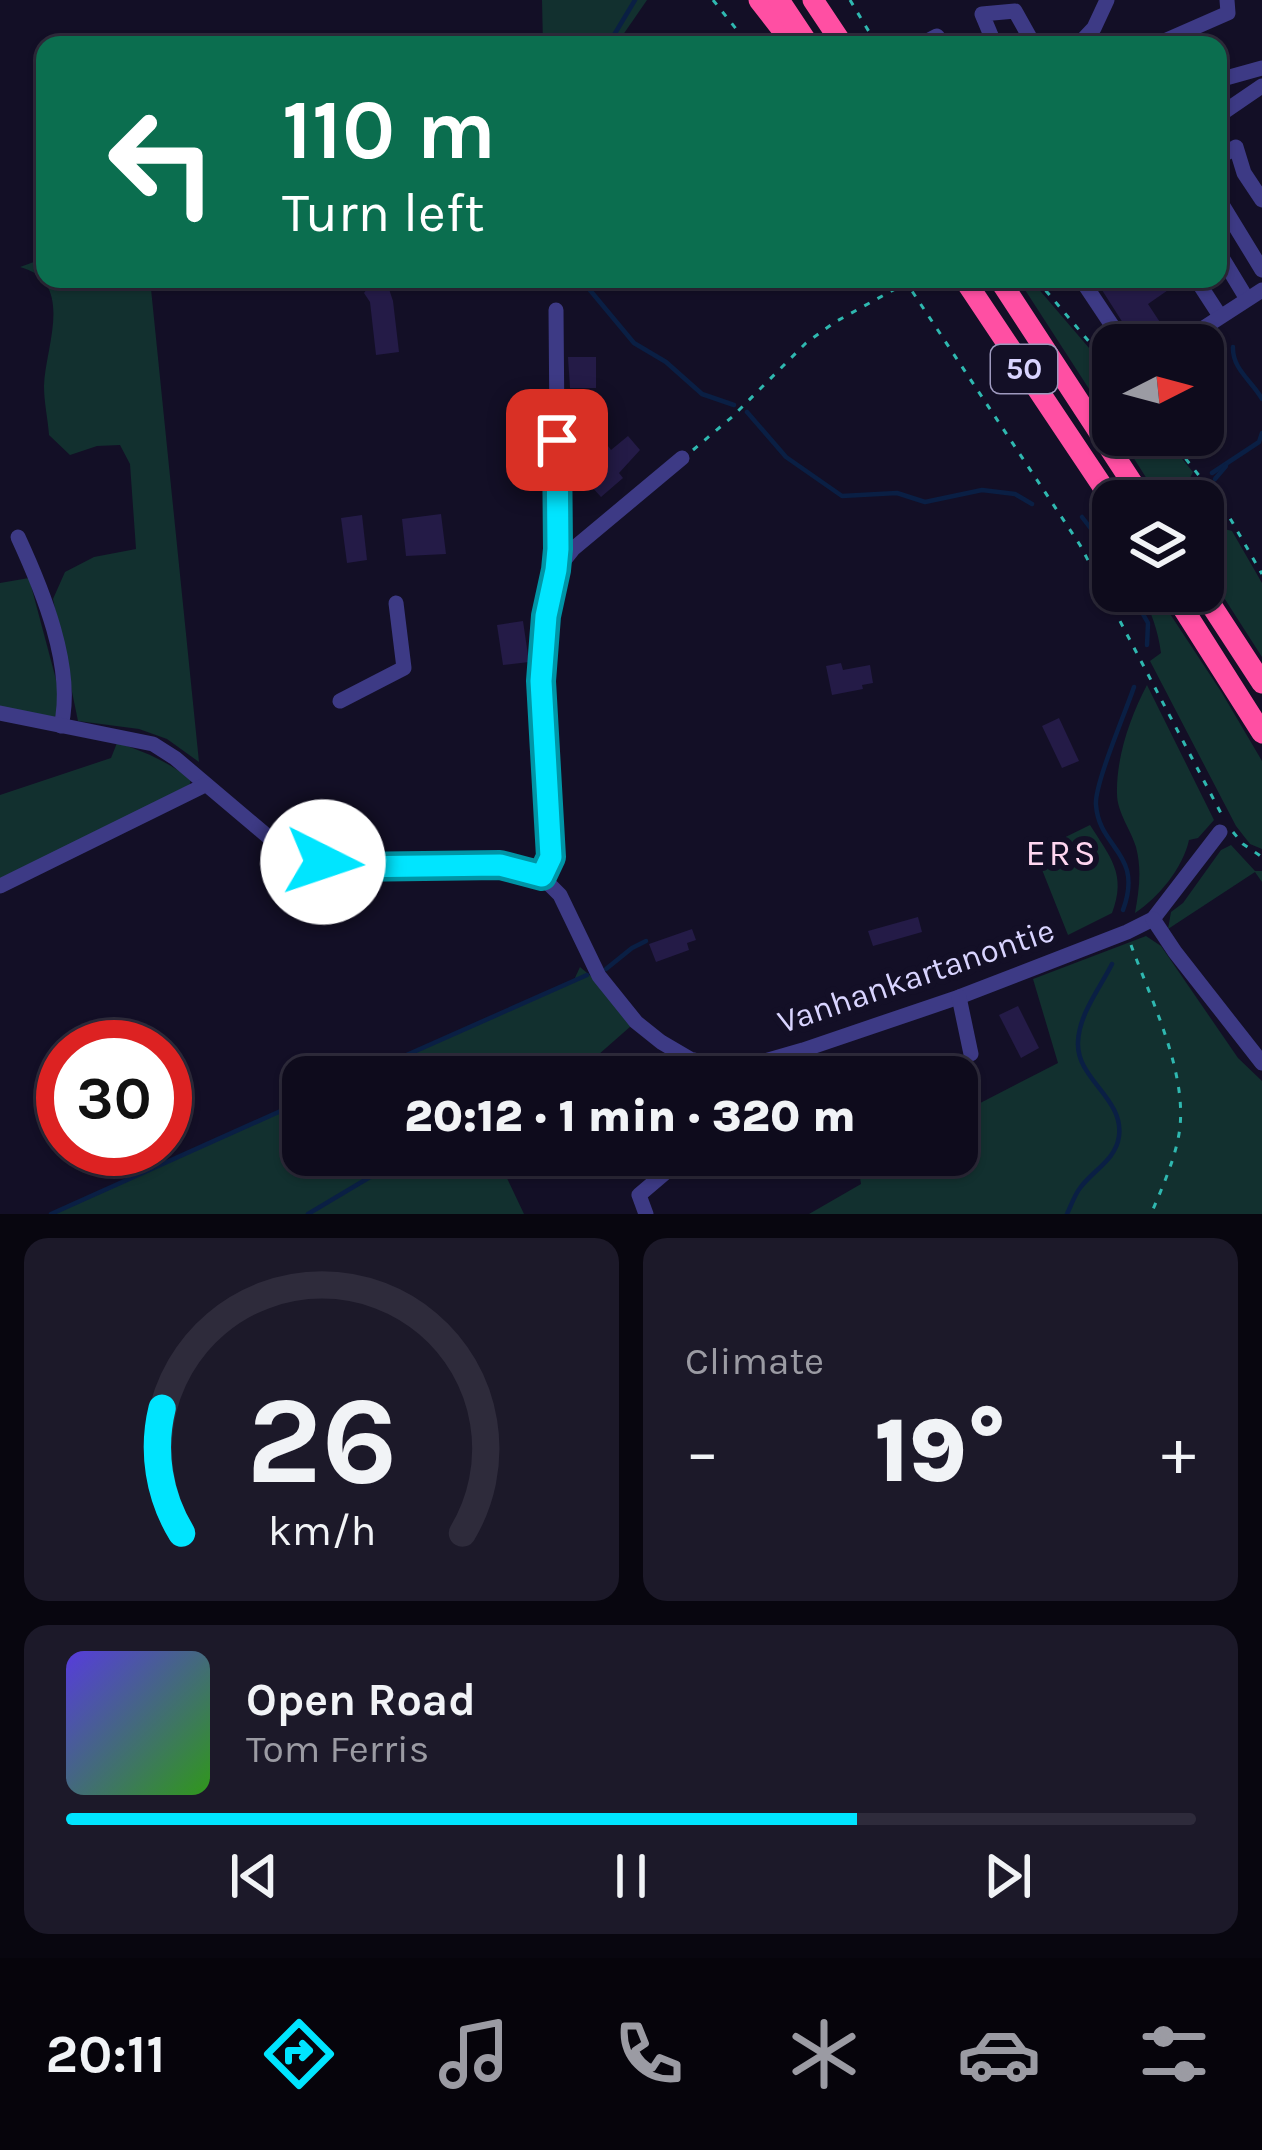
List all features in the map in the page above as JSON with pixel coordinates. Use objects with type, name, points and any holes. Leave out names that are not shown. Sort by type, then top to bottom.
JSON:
[{"type":"highway","points":[[759,0],[787,36]]},
{"type":"highway","points":[[779,0],[803,36]]},
{"type":"highway","points":[[814,0],[837,36]]},
{"type":"highway","name":"50","points":[[970,288],[1098,480]]},
{"type":"highway","name":"50","points":[[1005,288],[1130,480]]},
{"type":"highway","points":[[1185,612],[1262,733]]},
{"type":"highway","points":[[1216,612],[1262,683]]},
{"type":"street","points":[[1086,36],[1107,0]]},
{"type":"street","points":[[1176,36],[1228,13],[1227,0]]},
{"type":"street","points":[[991,36],[982,14],[1015,11],[1029,36]]},
{"type":"street","points":[[1227,78],[1262,68]]},
{"type":"street","points":[[1227,110],[1262,86]]},
{"type":"street","points":[[1227,153],[1236,148],[1244,173],[1262,200]]},
{"type":"street","points":[[1227,213],[1262,270]]},
{"type":"street","points":[[1209,324],[1255,294],[1227,261]]},
{"type":"street","points":[[1087,288],[1111,324]]},
{"type":"street","points":[[1202,288],[1220,316]]},
{"type":"street","points":[[0,713],[153,744],[272,840],[323,862],[348,867],[500,865],[542,876],[551,857],[541,681],[546,616],[556,570],[556,310]]},
{"type":"street","points":[[556,570],[573,549],[682,458]]},
{"type":"street","points":[[18,537],[46,597],[65,690],[61,725]]},
{"type":"street","points":[[340,701],[404,668],[397,603]]},
{"type":"street","points":[[0,886],[205,784]]},
{"type":"street","name":"Vanhankartanontie","points":[[782,1056],[959,997],[1153,919],[1223,828]]},
{"type":"street","name":"Vanhankartanontie","points":[[542,876],[560,895],[599,976],[636,1022],[685,1056]]},
{"type":"street","points":[[1153,919],[1262,1064]]},
{"type":"street","points":[[959,997],[971,1054]]},
{"type":"street","points":[[646,1214],[639,1195],[661,1176]]},
{"type":"path","points":[[713,0],[741,36]]},
{"type":"path","points":[[850,0],[872,36]]},
{"type":"path","points":[[682,458],[732,417],[806,344],[893,288]]},
{"type":"path","points":[[910,288],[1080,545],[1223,828],[1262,857]]},
{"type":"path","points":[[1044,288],[1092,345]]},
{"type":"path","points":[[1184,456],[1215,494],[1262,574]]},
{"type":"path","points":[[1126,932],[1174,1061],[1179,1106],[1176,1148],[1151,1214]]},
{"type":"green space","points":[[542,0],[647,0],[622,36],[543,36]]},
{"type":"green space","points":[[36,261],[36,275],[20,267]]},
{"type":"green space","points":[[49,288],[151,288],[199,762],[167,739],[139,729],[78,721],[53,599],[65,572],[94,557],[136,549],[130,464],[120,445],[70,455],[49,435],[44,386],[52,301]]},
{"type":"green space","points":[[1024,288],[1038,288],[1092,351],[1092,394]]},
{"type":"green space","points":[[1132,456],[1180,456],[1193,472],[1189,480],[1148,480]]},
{"type":"green space","points":[[1224,529],[1232,531],[1262,583],[1262,657],[1224,598]]},
{"type":"green space","points":[[29,578],[62,702],[55,717],[0,708],[0,583]]},
{"type":"green space","points":[[1150,612],[1169,612],[1262,761],[1262,849],[1250,844],[1236,826],[1150,661],[1161,653]]},
{"type":"green space","points":[[1147,685],[1214,820],[1198,838],[1189,840],[1168,881],[1135,913],[1138,856],[1119,807],[1117,780],[1125,738]]},
{"type":"green space","points":[[117,743],[173,767],[191,779],[189,787],[0,883],[0,795],[111,758]]},
{"type":"green space","points":[[1090,825],[1114,866],[1116,899],[1112,913],[1068,935],[1035,852]]},
{"type":"green space","points":[[1231,845],[1255,871],[1262,871],[1262,882],[1255,872],[1168,929],[1171,912],[1183,903],[1221,850]]},
{"type":"green space","points":[[1146,936],[1161,946],[1238,1058],[1262,1081],[1262,1214],[809,1214],[861,1184],[860,1176],[978,1176],[978,1104],[1058,1063],[1033,979]]},
{"type":"green space","points":[[580,967],[631,1026],[597,1056],[406,1056],[574,980]]},
{"type":"green space","points":[[282,1111],[282,1176],[506,1176],[524,1214],[55,1214],[139,1176],[192,1176],[192,1152]]},
{"type":"building","points":[[1101,288],[1171,288],[1148,304],[1161,324],[1124,324]]},
{"type":"building","points":[[389,289],[399,352],[376,355],[370,302],[364,293]]},
{"type":"building","points":[[568,357],[596,357],[596,388],[570,388]]},
{"type":"building","points":[[628,436],[640,450],[619,473],[623,478],[601,497],[582,476],[590,469],[586,464]]},
{"type":"building","points":[[441,514],[446,554],[406,556],[402,519]]},
{"type":"building","points":[[362,515],[367,560],[347,563],[341,518]]},
{"type":"building","points":[[523,621],[529,662],[503,665],[497,625]]},
{"type":"building","points":[[841,663],[843,670],[870,665],[873,683],[832,695],[826,666]]},
{"type":"building","points":[[1059,718],[1079,761],[1062,768],[1042,726]]},
{"type":"building","points":[[918,917],[922,932],[873,946],[868,931]]},
{"type":"building","points":[[692,929],[696,940],[687,943],[689,950],[656,962],[649,944]]},
{"type":"building","points":[[1018,1006],[1039,1048],[1021,1058],[999,1015]]},
{"type":"waterway","points":[[613,36],[635,0]]},
{"type":"waterway","points":[[587,288],[634,343],[666,362],[702,394],[734,405]]},
{"type":"waterway","points":[[1233,347],[1239,369],[1262,399]]},
{"type":"waterway","points":[[747,412],[786,457],[842,496],[897,493],[925,502],[982,490],[1015,494],[1032,504]]},
{"type":"waterway","points":[[1212,473],[1259,442],[1262,433]]},
{"type":"waterway","points":[[1215,479],[1226,466]]},
{"type":"waterway","points":[[1082,517],[1092,530]]},
{"type":"waterway","points":[[1142,612],[1148,623],[1147,645]]},
{"type":"waterway","points":[[1123,910],[1128,876],[1104,832],[1096,805],[1105,765],[1134,687]]},
{"type":"waterway","points":[[606,969],[646,941]]},
{"type":"waterway","points":[[1067,1214],[1080,1188],[1113,1152],[1119,1136],[1114,1110],[1084,1067],[1078,1042],[1086,1011],[1112,964]]},
{"type":"waterway","points":[[404,1056],[587,975]]},
{"type":"waterway","points":[[51,1214],[282,1110]]},
{"type":"waterway","points":[[308,1214],[372,1176]]},
{"type":"district","name":"ERS","points":[[1062,853]]},
{"type":"route","points":[[323,862],[348,867],[500,865],[542,876],[551,857],[541,681],[558,549],[557,440]]}]
